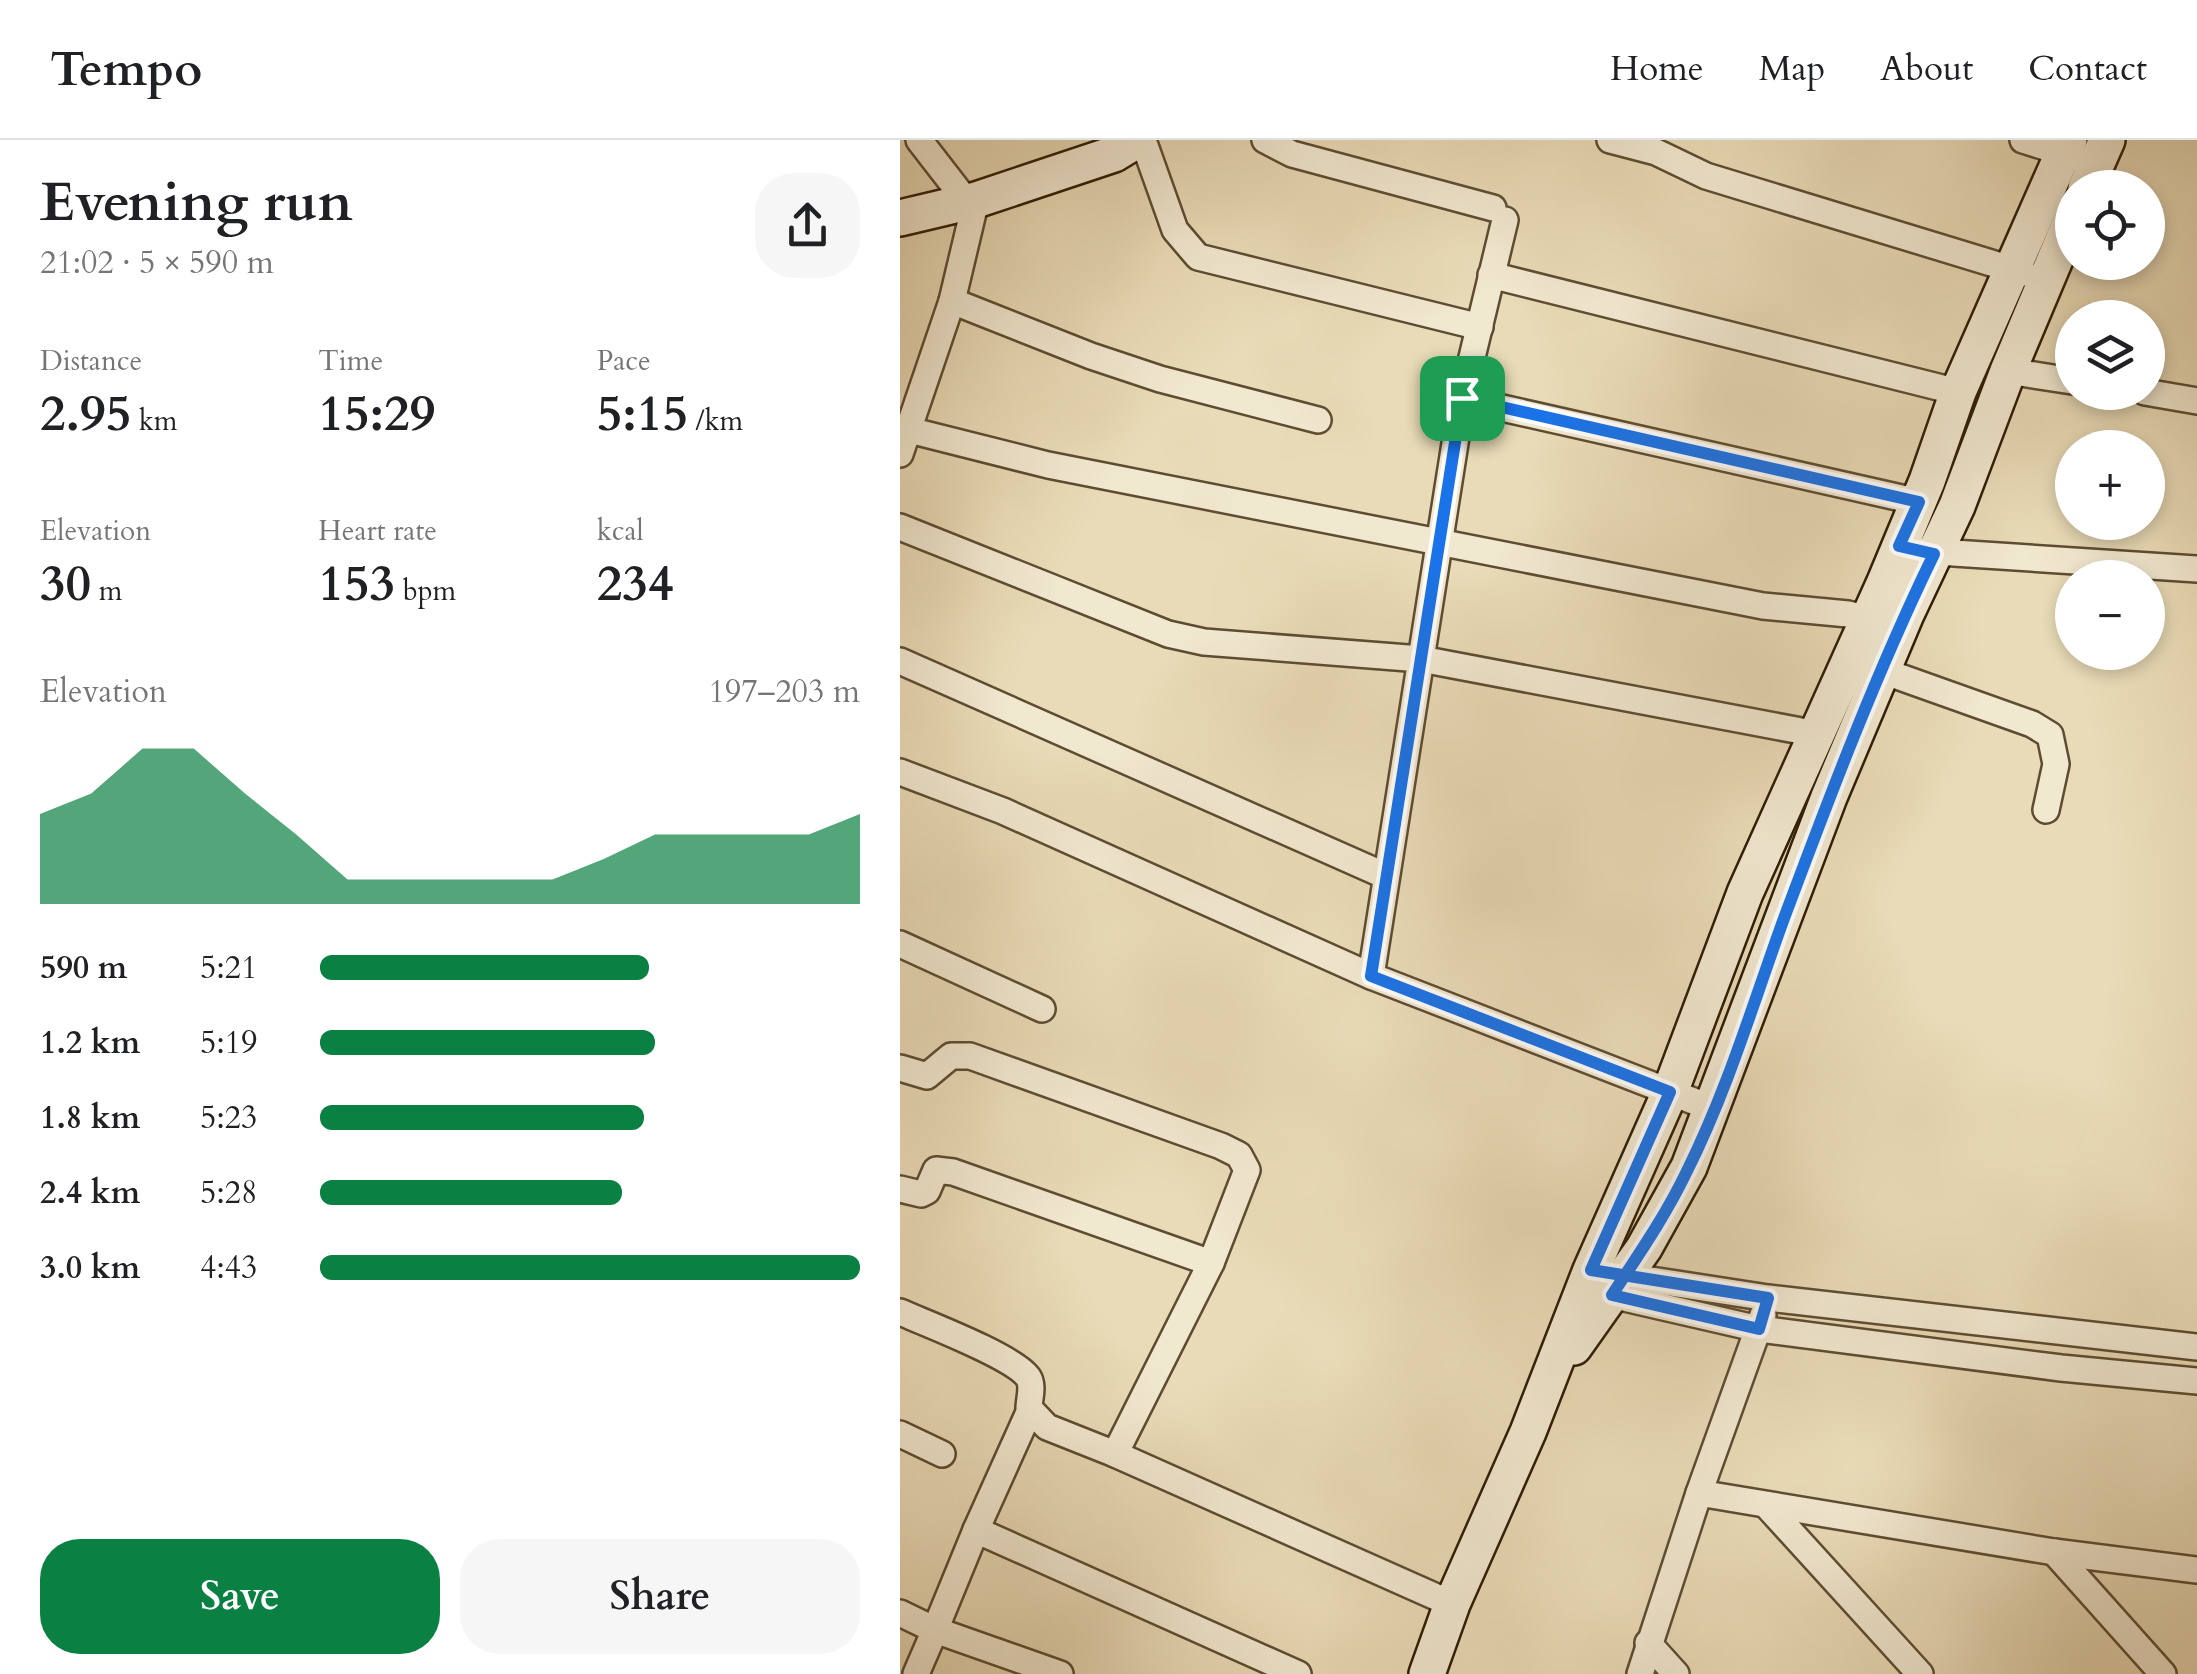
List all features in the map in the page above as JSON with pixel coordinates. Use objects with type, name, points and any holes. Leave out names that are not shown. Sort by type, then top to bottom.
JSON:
[{"type":"street","points":[[919,140],[972,201]]},
{"type":"street","points":[[1265,140],[1292,154],[1499,214],[1491,275],[1462,398],[1371,976]]},
{"type":"street","points":[[1610,140],[1659,146],[1706,176],[2029,275]]},
{"type":"street","points":[[1603,1282],[1668,1208],[1714,1110],[1829,797],[1883,671],[1884,623],[1899,546],[1958,392],[2029,275],[2084,157],[2022,140]]},
{"type":"street","points":[[900,218],[972,201],[1124,143],[1175,230],[1198,257],[1480,326]]},
{"type":"street","points":[[900,454],[952,301],[972,201]]},
{"type":"street","points":[[1427,1674],[1452,1604],[1552,1375],[1603,1282],[1745,893],[1817,734],[1884,623],[1934,554],[1957,506],[2008,371],[2029,275],[2055,241]]},
{"type":"street","points":[[1491,275],[1958,392]]},
{"type":"street","points":[[952,301],[1090,356],[1160,379],[1318,420]]},
{"type":"street","points":[[2008,371],[2055,378]]},
{"type":"street","points":[[2165,395],[2197,401]]},
{"type":"street","points":[[1462,398],[1919,502]]},
{"type":"street","points":[[909,430],[1048,465],[1763,606],[1884,623]]},
{"type":"street","points":[[900,527],[1168,634],[1204,642],[1421,658],[1817,734]]},
{"type":"street","points":[[1899,546],[1934,554],[2197,569]]},
{"type":"street","points":[[900,661],[1386,876]]},
{"type":"street","points":[[1883,671],[2032,724],[2050,735],[2056,764],[2046,810]]},
{"type":"street","points":[[900,772],[1003,811],[1371,976],[1714,1110]]},
{"type":"street","points":[[900,944],[1042,1008]]},
{"type":"street","points":[[900,1068],[928,1076],[952,1056],[970,1056],[1234,1152],[1246,1164],[1247,1174],[1211,1263],[1116,1454]]},
{"type":"street","points":[[900,1189],[921,1194],[936,1170],[953,1172],[1211,1263]]},
{"type":"street","points":[[1603,1282],[2197,1348]]},
{"type":"street","points":[[1603,1282],[1759,1329],[2061,1368],[2197,1381]]},
{"type":"street","points":[[1640,1674],[1698,1493],[1768,1298]]},
{"type":"street","points":[[900,1312],[979,1348],[1024,1374],[1031,1387],[1030,1410],[916,1674]]},
{"type":"street","points":[[1030,1410],[1047,1427],[1452,1604]]},
{"type":"street","points":[[900,1434],[942,1454]]},
{"type":"street","points":[[1698,1493],[2054,1552],[2197,1570]]},
{"type":"street","points":[[1768,1507],[1920,1674]]},
{"type":"street","points":[[976,1530],[1298,1674]]},
{"type":"street","points":[[2054,1552],[2163,1674]]},
{"type":"street","points":[[900,1613],[935,1630],[1060,1674]]},
{"type":"street","points":[[1648,1643],[1676,1674]]},
{"type":"route","points":[[1462,398],[1371,976],[1670,1092],[1591,1270],[1624,1276],[1768,1298],[1759,1329],[1612,1295],[1624,1276],[1657,1228],[1714,1110],[1829,797],[1934,554],[1899,546],[1919,502],[1462,398]]}]
